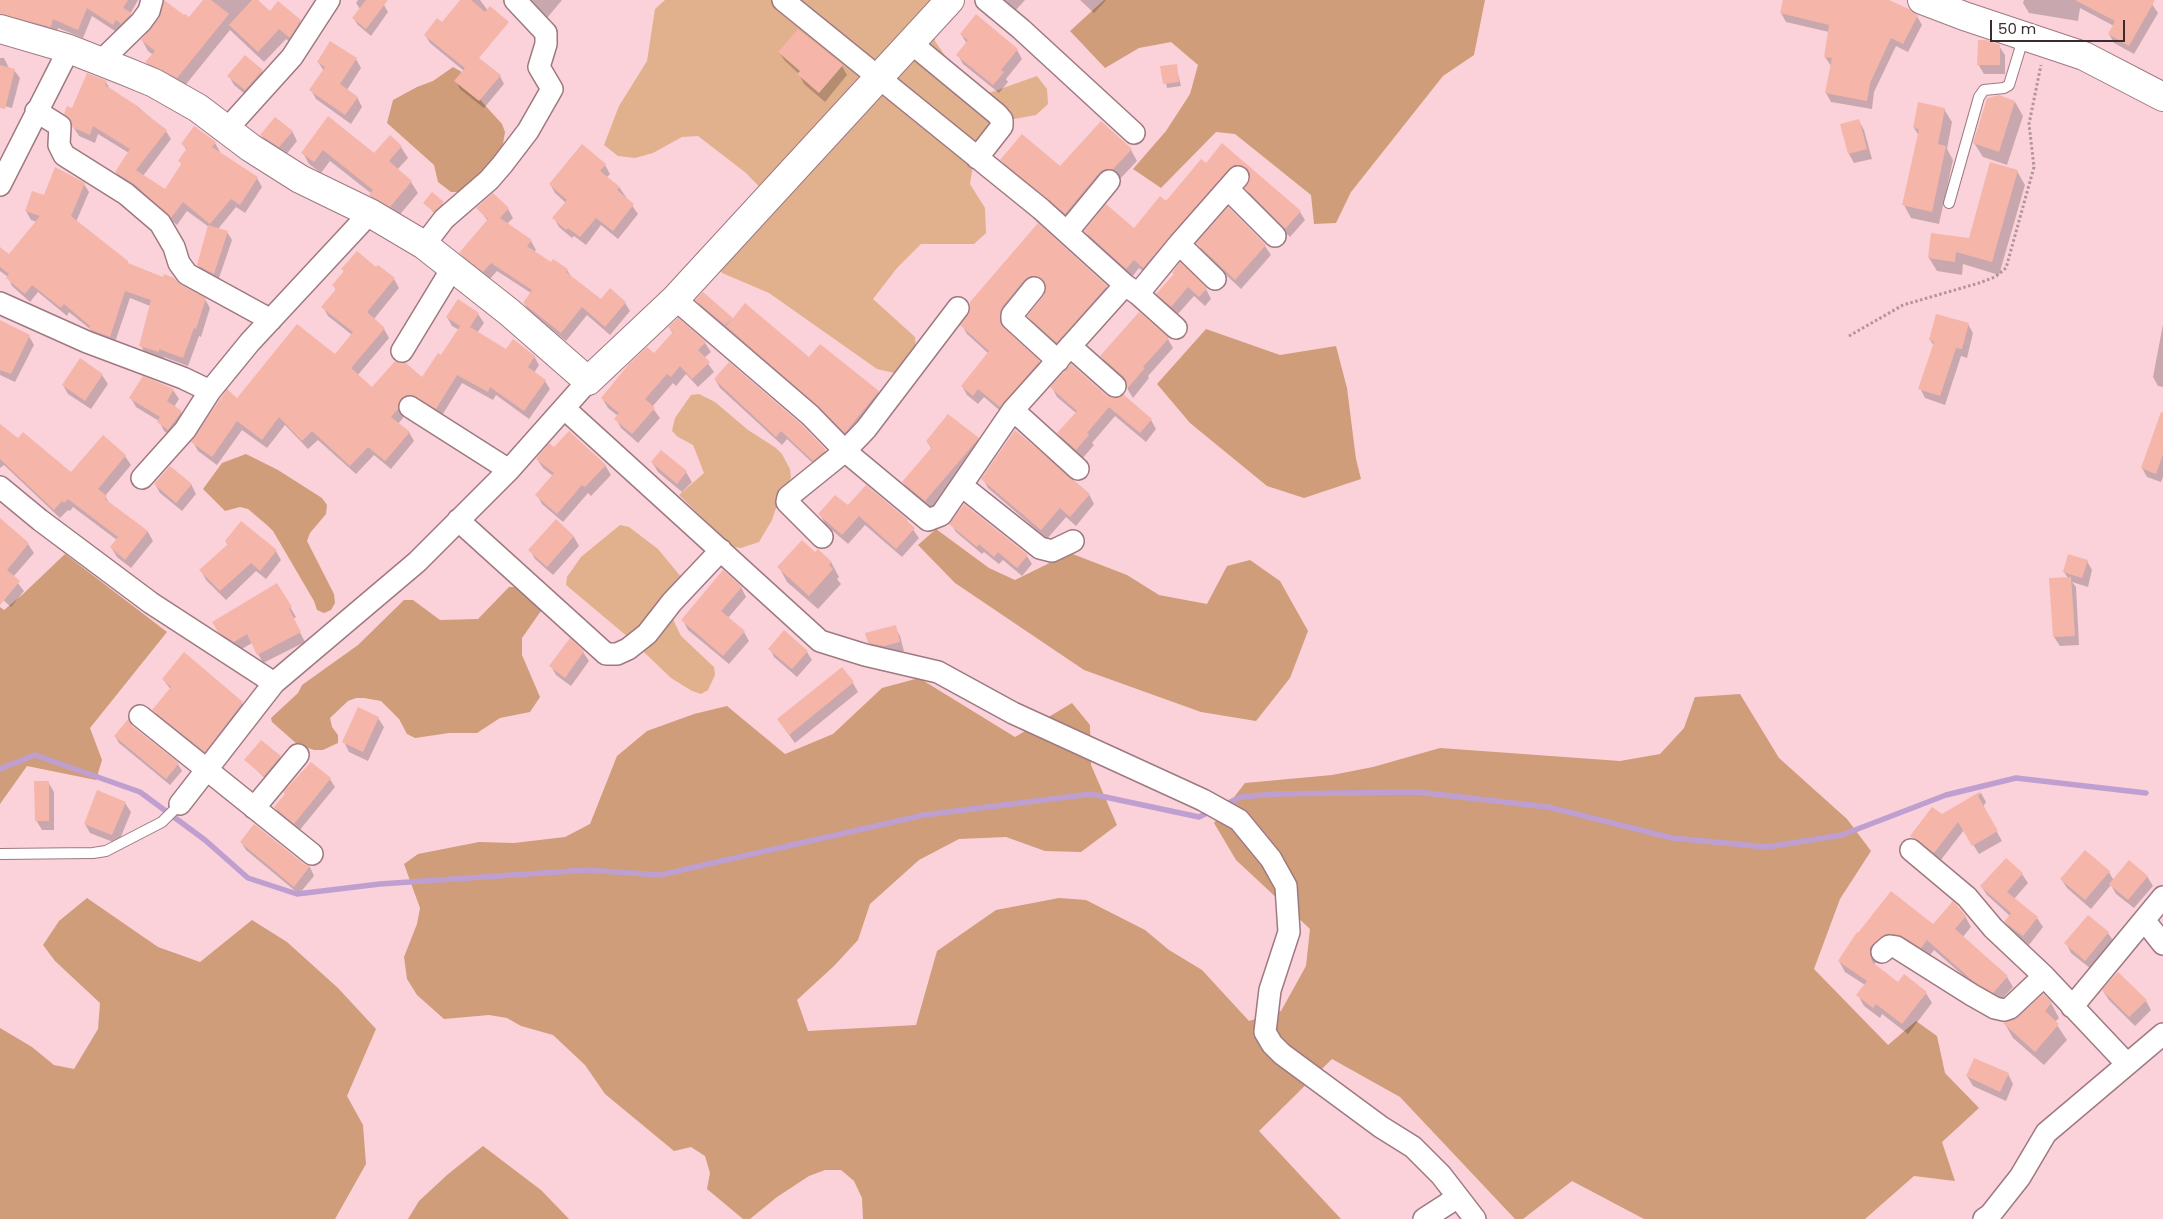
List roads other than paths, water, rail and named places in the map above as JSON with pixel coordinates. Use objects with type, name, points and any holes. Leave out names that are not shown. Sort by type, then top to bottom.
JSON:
[{"type":"street","points":[[100,62],[141,22],[149,11],[152,0]]},
{"type":"street","points":[[227,129],[292,57],[329,0]]},
{"type":"street","points":[[424,245],[444,219],[489,180],[502,165],[528,131],[552,89],[539,68],[546,44],[546,33],[515,0]]},
{"type":"street","points":[[783,0],[1067,232],[1176,328]]},
{"type":"street","points":[[180,804],[274,683],[418,562],[509,470],[588,381],[674,299],[950,0]]},
{"type":"street","points":[[986,0],[1021,29],[1134,133]]},
{"type":"street","points":[[1922,0],[2084,56],[2163,97]]},
{"type":"street","points":[[0,29],[69,49],[154,83],[198,108],[251,148],[300,179],[370,212],[424,245],[509,312],[588,381]]},
{"type":"street","points":[[911,42],[1002,120],[1002,126],[977,158]]},
{"type":"street","points":[[0,185],[69,49]]},
{"type":"street","points":[[36,111],[60,126],[59,145],[64,154],[126,194],[160,223],[174,248],[181,268],[187,274],[271,320]]},
{"type":"street","points":[[1067,232],[1109,181]]},
{"type":"street","points":[[674,299],[810,415],[845,451],[928,520],[941,515],[1013,410],[1064,353],[1179,244],[1233,183],[1274,236]]},
{"type":"street","points":[[142,478],[185,430],[230,364],[370,212]]},
{"type":"street","points":[[1179,244],[1216,279]]},
{"type":"street","points":[[402,351],[453,267]]},
{"type":"street","points":[[1034,288],[1012,315],[1012,319],[1115,386]]},
{"type":"street","points":[[0,303],[87,342],[183,378],[210,391]]},
{"type":"street","points":[[822,537],[786,500],[845,451],[866,430],[958,308]]},
{"type":"street","points":[[410,407],[509,470]]},
{"type":"street","points":[[564,409],[820,641],[865,655],[938,672],[1013,713],[1203,800],[1239,820],[1271,859],[1286,886],[1289,932],[1270,990],[1265,1032],[1272,1044],[1282,1054],[1366,1116],[1413,1148],[1441,1174],[1474,1219]]},
{"type":"street","points":[[1013,410],[1078,469]]},
{"type":"street","points":[[962,486],[1040,548],[1052,551],[1073,541]]},
{"type":"street","points":[[0,487],[40,520],[151,602],[274,683]]},
{"type":"street","points":[[458,520],[606,654],[617,654],[628,649],[647,634],[672,602],[721,550]]},
{"type":"street","points":[[140,716],[312,854]]},
{"type":"street","points":[[254,808],[298,755]]},
{"type":"street","points":[[1911,850],[1952,883],[1993,928],[2044,976],[2127,1064]]},
{"type":"street","points":[[2072,1007],[2163,897]]},
{"type":"street","points":[[2144,920],[2163,944]]},
{"type":"street","points":[[1882,952],[1889,946],[1896,947],[1972,995],[1995,1008],[2004,1010],[2010,1008],[2044,976]]},
{"type":"street","points":[[1984,1219],[1990,1215],[2020,1177],[2046,1133],[2163,1034]]},
{"type":"street","points":[[1424,1219],[1458,1197]]},
{"type":"lane","points":[[1949,203],[1979,96],[1984,90],[2004,88],[2009,85],[2036,39]]},
{"type":"lane","points":[[0,854],[93,853],[106,851],[162,822],[180,804]]},
{"type":"waterway","points":[[0,769],[35,755],[140,792],[205,840],[248,878],[297,894],[380,884],[587,870],[660,875],[924,815],[1091,794],[1199,817],[1211,811]]},
{"type":"waterway","points":[[1224,805],[1241,797],[1276,794],[1417,792],[1548,807],[1672,838],[1767,847],[1842,835],[1946,795],[2016,778],[2146,793]]}]
